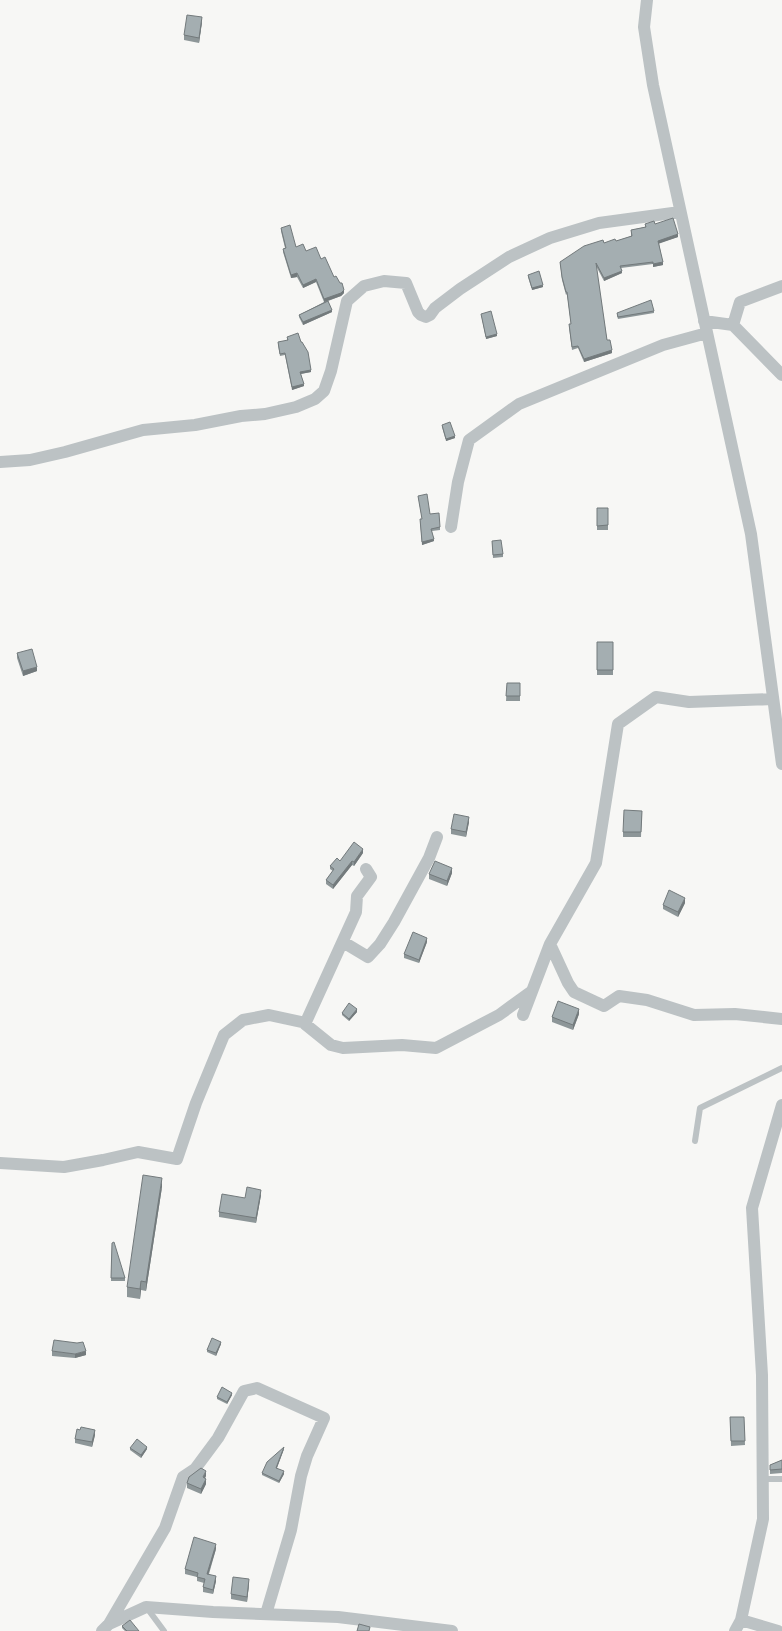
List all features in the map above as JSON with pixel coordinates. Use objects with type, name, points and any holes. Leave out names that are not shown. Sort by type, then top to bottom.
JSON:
[{"type":"street","points":[[648,0],[644,27],[653,85],[751,534],[782,764]]},
{"type":"street","points":[[0,462],[30,460],[143,430],[195,426],[241,416],[265,414],[296,407],[315,399],[324,391],[332,371],[347,301],[364,286],[384,280],[406,283],[418,312],[421,315],[426,316],[430,315],[435,308],[460,289],[509,257],[550,238],[599,223],[680,212]]},
{"type":"street","points":[[733,325],[740,302],[782,286]]},
{"type":"street","points":[[450,527],[458,482],[469,440],[519,404],[705,327],[733,325],[782,375]]},
{"type":"street","points":[[523,1015],[550,944],[596,863],[618,724],[656,697],[689,702],[773,699]]},
{"type":"street","points":[[344,942],[368,957],[380,944],[429,858],[437,837]]},
{"type":"street","points":[[306,1023],[344,942],[356,912],[357,896],[371,877],[366,869]]},
{"type":"street","points":[[550,944],[568,983],[574,992],[604,1006],[619,996],[647,1000],[694,1015],[735,1014],[782,1019]]},
{"type":"street","points":[[0,1163],[64,1167],[138,1152],[177,1159],[196,1103],[224,1035],[243,1020],[269,1015],[306,1023],[305,1024],[331,1045],[343,1048],[402,1045],[436,1048],[499,1015],[532,991]]},
{"type":"street","points":[[735,1631],[741,1620],[763,1519],[762,1375],[752,1208],[782,1105]]},
{"type":"street","points":[[105,1628],[165,1528],[183,1477],[195,1469],[218,1438],[244,1391],[257,1388],[324,1418],[307,1456],[301,1476],[291,1530],[266,1614]]},
{"type":"street","points":[[105,1628],[146,1607],[338,1617],[452,1631]]},
{"type":"street","points":[[741,1620],[778,1631]]},
{"type":"lane","points":[[695,1141],[700,1108],[782,1068]]},
{"type":"lane","points":[[763,1479],[782,1479]]},
{"type":"lane","points":[[146,1607],[164,1631]]},
{"type":"building","points":[[187,15],[202,17],[199,38],[184,35]]},
{"type":"building","points":[[673,218],[678,234],[658,241],[663,262],[620,266],[622,271],[604,278],[596,263],[607,340],[610,340],[612,350],[584,359],[578,346],[572,347],[567,292],[562,277],[560,262],[584,246],[603,240],[604,243],[615,239],[616,241],[632,236],[631,230],[646,227],[645,224],[654,221],[655,224]]},
{"type":"building","points":[[290,225],[296,247],[303,244],[306,251],[316,247],[321,259],[325,257],[334,277],[336,276],[340,283],[342,283],[344,290],[341,293],[324,299],[316,279],[303,285],[297,273],[291,275],[283,249],[286,248],[281,228]]},
{"type":"building","points":[[539,271],[543,285],[532,288],[528,275]]},
{"type":"building","points":[[651,300],[654,311],[618,317],[617,313]]},
{"type":"building","points":[[328,301],[332,310],[303,322],[299,315]]},
{"type":"building","points":[[491,311],[497,334],[486,337],[481,314]]},
{"type":"building","points":[[298,333],[301,342],[308,352],[311,370],[300,372],[304,384],[292,387],[285,353],[280,354],[278,342],[288,340],[287,337]]},
{"type":"building","points":[[450,422],[455,436],[446,439],[442,425]]},
{"type":"building","points":[[427,494],[430,514],[439,513],[440,527],[431,529],[434,539],[422,542],[420,519],[422,519],[418,496]]},
{"type":"building","points":[[597,508],[608,508],[608,525],[597,526]]},
{"type":"building","points":[[501,540],[503,554],[493,555],[492,541]]},
{"type":"building","points":[[597,642],[613,642],[613,670],[597,670]]},
{"type":"building","points":[[32,649],[37,667],[23,671],[17,653]]},
{"type":"building","points":[[507,683],[520,683],[520,696],[506,696]]},
{"type":"building","points":[[624,810],[642,811],[641,832],[623,832]]},
{"type":"building","points":[[454,814],[469,817],[466,832],[451,829]]},
{"type":"building","points":[[354,842],[363,849],[354,862],[352,861],[333,885],[326,880],[334,869],[330,866],[337,858],[340,861]]},
{"type":"building","points":[[435,861],[452,868],[447,881],[429,874]]},
{"type":"building","points":[[669,890],[685,898],[678,912],[663,905]]},
{"type":"building","points":[[413,932],[427,938],[419,960],[404,954]]},
{"type":"building","points":[[558,1001],[579,1009],[573,1025],[552,1017]]},
{"type":"building","points":[[349,1003],[357,1009],[349,1019],[342,1013]]},
{"type":"building","points":[[143,1175],[162,1178],[146,1282],[141,1281],[140,1289],[127,1287]]},
{"type":"building","points":[[247,1187],[261,1190],[256,1218],[219,1212],[222,1194],[245,1198]]},
{"type":"building","points":[[114,1242],[125,1278],[111,1278],[112,1243]]},
{"type":"building","points":[[212,1338],[221,1342],[216,1353],[207,1350]]},
{"type":"building","points":[[54,1340],[77,1343],[83,1342],[86,1351],[75,1354],[52,1351]]},
{"type":"building","points":[[222,1387],[232,1393],[227,1402],[217,1397]]},
{"type":"building","points":[[730,1417],[744,1417],[745,1441],[731,1441]]},
{"type":"building","points":[[81,1427],[95,1430],[92,1442],[75,1439],[77,1429],[80,1430]]},
{"type":"building","points":[[137,1439],[147,1447],[141,1455],[130,1448]]},
{"type":"building","points":[[284,1447],[276,1468],[284,1471],[279,1481],[262,1473],[267,1462]]},
{"type":"building","points":[[782,1460],[782,1469],[770,1470],[770,1465]]},
{"type":"building","points":[[201,1468],[206,1471],[203,1477],[206,1479],[201,1489],[187,1483],[189,1477]]},
{"type":"building","points":[[194,1537],[216,1544],[207,1574],[216,1576],[213,1590],[203,1587],[205,1579],[197,1577],[198,1573],[185,1569]]},
{"type":"building","points":[[233,1577],[249,1579],[247,1597],[231,1594]]},
{"type":"building","points":[[130,1620],[139,1631],[127,1631],[122,1626]]},
{"type":"building","points":[[359,1624],[370,1627],[369,1631],[357,1631]]}]
